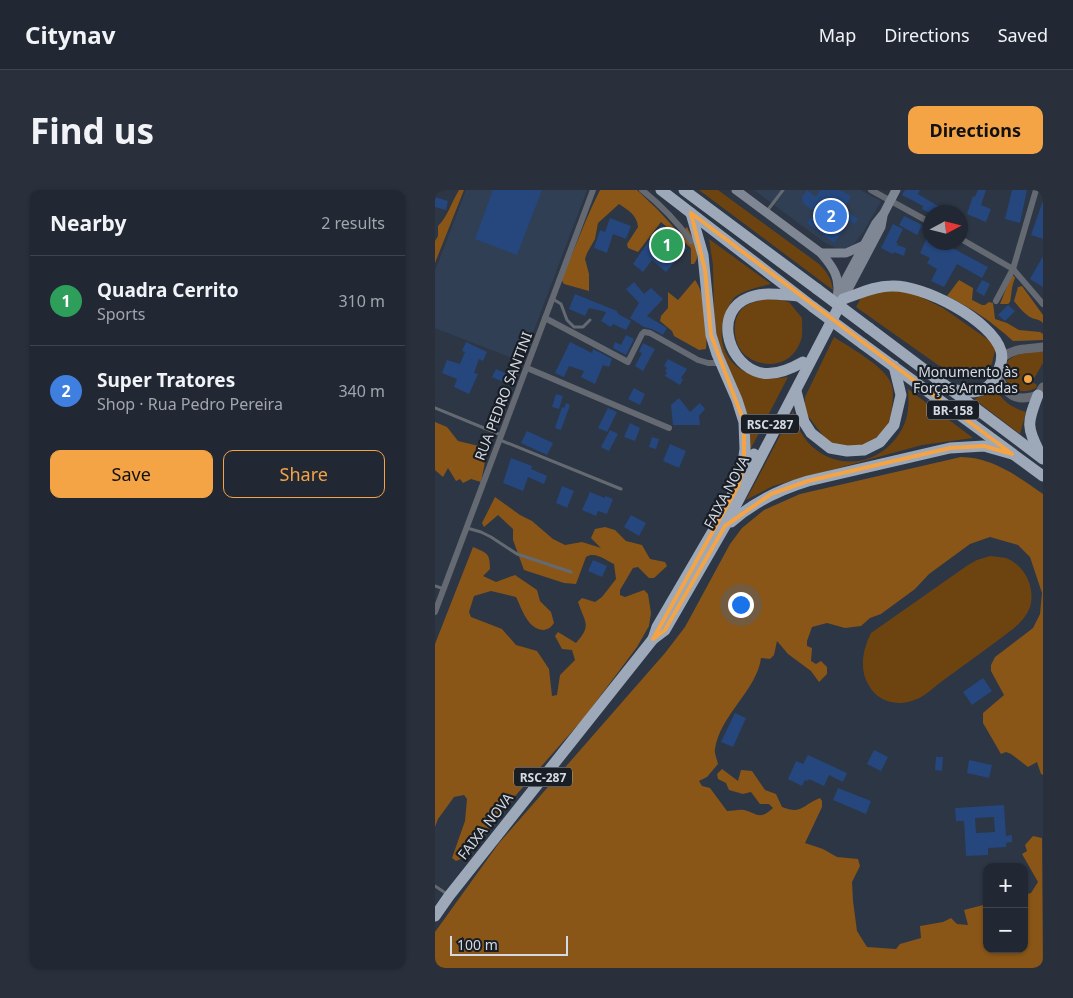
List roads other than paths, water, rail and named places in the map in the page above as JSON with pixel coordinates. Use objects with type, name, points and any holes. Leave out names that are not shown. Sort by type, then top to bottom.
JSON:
[{"type":"highway","name":"BR-158","points":[[661,190],[798,296],[1043,476]]},
{"type":"highway","name":"BR-158","points":[[684,190],[1043,458]]},
{"type":"highway","points":[[691,213],[703,256],[711,335],[720,363],[737,400],[744,422],[744,465],[738,486]]},
{"type":"highway","points":[[840,298],[890,286],[914,288],[931,294],[986,327],[1001,348],[1003,358],[997,374],[988,387],[980,391],[962,393],[946,387]]},
{"type":"highway","points":[[798,296],[758,294],[747,298],[738,303],[730,313],[727,323],[730,341],[735,353],[755,371],[781,372],[790,370],[803,362]]},
{"type":"highway","name":"FAIXA NOVA","points":[[653,638],[657,627],[738,486],[803,362],[840,298]]},
{"type":"highway","name":"FAIXA NOVA","points":[[435,916],[653,638],[665,630],[725,526],[796,390],[840,298]]},
{"type":"highway","points":[[796,390],[804,422],[811,433],[830,448],[847,451],[864,450],[880,442],[894,425],[901,395],[894,366]]},
{"type":"highway","points":[[1041,391],[1029,422],[1029,432],[1043,458]]},
{"type":"highway","points":[[725,526],[761,500],[787,487],[808,481],[950,448],[984,446],[1013,454]]},
{"type":"main road","points":[[736,190],[821,253],[831,264],[836,274],[840,298]]},
{"type":"main road","points":[[840,298],[864,245],[884,213],[895,190]]},
{"type":"main road","points":[[840,298],[881,226],[884,213]]},
{"type":"main road","points":[[821,253],[846,253],[864,245]]},
{"type":"street","name":"RUA PEDRO SANTINI","points":[[435,612],[593,190]]},
{"type":"street","points":[[642,190],[658,203],[680,226],[691,241]]},
{"type":"street","points":[[871,190],[923,219]]},
{"type":"street","points":[[996,302],[1013,269],[1036,190]]},
{"type":"street","points":[[968,244],[1013,269],[1043,304]]},
{"type":"street","points":[[545,318],[628,362],[642,334],[645,332],[698,360],[708,363],[720,363]]},
{"type":"street","points":[[1003,358],[1011,351],[1019,349],[1043,348]]},
{"type":"street","points":[[527,368],[669,428]]},
{"type":"street","points":[[997,374],[1002,384],[1013,396],[1025,399],[1041,391]]},
{"type":"lane","points":[[767,212],[783,190]]},
{"type":"lane","points":[[553,299],[561,304],[567,320],[574,327],[583,327],[590,320]]},
{"type":"lane","points":[[435,408],[621,489]]},
{"type":"lane","points":[[467,528],[491,537],[517,554],[571,572]]},
{"type":"lane","points":[[435,586],[444,589]]},
{"type":"lane","points":[[435,886],[449,896]]},
{"type":"place","name":"Super Tratores","points":[[831,216]]},
{"type":"place","name":"Quadra Cerrito","points":[[667,245]]},
{"type":"place","name":"Monumento às Forças Armadas","points":[[1028,379]]}]
